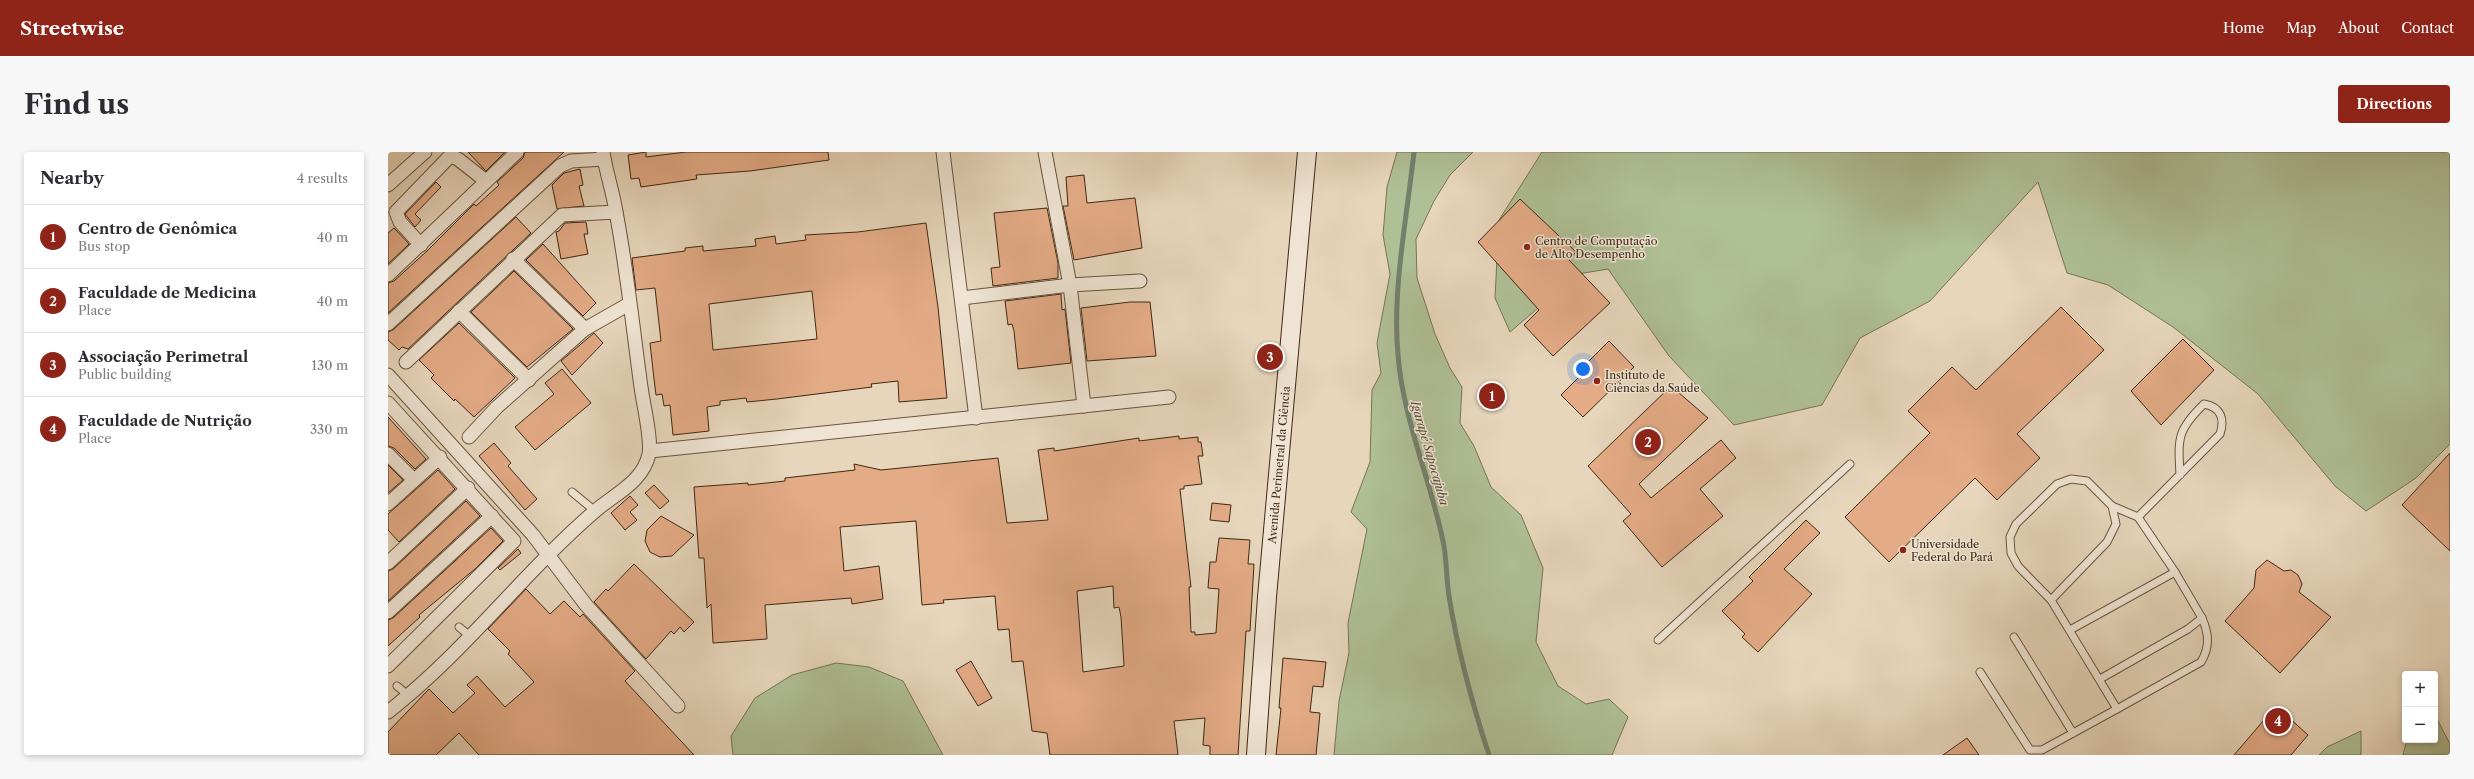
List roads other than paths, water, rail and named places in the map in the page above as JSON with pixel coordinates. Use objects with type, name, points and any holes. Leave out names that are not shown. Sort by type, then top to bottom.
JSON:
[{"type":"main road","name":"Avenida Perimetral da Ciência","points":[[1256,755],[1267,597],[1307,152]]},
{"type":"street","points":[[388,186],[424,152]]},
{"type":"street","points":[[388,275],[517,152]]},
{"type":"street","points":[[943,152],[976,418]]},
{"type":"street","points":[[1046,152],[1070,285],[1084,406]]},
{"type":"street","points":[[388,324],[560,166],[571,161],[604,155],[616,212],[650,451],[646,466],[632,484],[595,511],[549,555],[471,637],[409,696],[388,712]]},
{"type":"street","points":[[421,245],[400,222],[396,212],[450,156],[454,156],[486,181]]},
{"type":"street","points":[[406,362],[562,215],[616,212]]},
{"type":"street","points":[[513,260],[585,329]]},
{"type":"street","points":[[962,298],[1070,285],[1140,280]]},
{"type":"street","points":[[468,437],[497,407],[585,329],[629,304]]},
{"type":"street","points":[[459,311],[529,380]]},
{"type":"street","points":[[388,375],[549,555],[586,605],[678,706]]},
{"type":"street","points":[[650,451],[1169,397]]},
{"type":"street","points":[[388,403],[440,457],[514,540],[388,666]]},
{"type":"street","points":[[388,454],[414,480]]},
{"type":"street","points":[[388,504],[440,457]]},
{"type":"street","points":[[388,563],[468,488]]},
{"type":"street","points":[[388,612],[492,516]]},
{"type":"lane","points":[[2138,518],[2180,475],[2220,434],[2224,424],[2221,414],[2214,406],[2204,404],[2188,420],[2178,441],[2180,475]]},
{"type":"lane","points":[[1658,640],[1850,464]]},
{"type":"lane","points":[[1980,672],[2030,750],[2042,750],[2073,734],[2201,662],[2207,652],[2208,631],[2202,618],[2175,572],[2138,518],[2112,506],[2087,482],[2071,479],[2057,484],[2016,524],[2010,538],[2011,553],[2018,566],[2051,600],[2117,709]]},
{"type":"lane","points":[[572,492],[595,511]]},
{"type":"lane","points":[[2051,600],[2107,542],[2116,524],[2112,506]]},
{"type":"lane","points":[[2070,630],[2175,572]]},
{"type":"lane","points":[[2100,679],[2188,629],[2202,618]]},
{"type":"lane","points":[[459,626],[471,637]]},
{"type":"lane","points":[[2014,637],[2073,734]]},
{"type":"lane","points":[[397,686],[409,696]]},
{"type":"waterway","name":"Igarapé Sapocajuba","points":[[1414,152],[1399,279],[1397,305],[1398,355],[1405,402],[1438,518],[1443,541],[1449,596],[1461,656],[1471,697],[1489,755]]},
{"type":"place","name":"Centro de Computação de Alto Desempenho","points":[[1527,247]]},
{"type":"place","name":"Associação Perimetral","points":[[1270,357]]},
{"type":"place","name":"Instituto de Ciências da Saúde","points":[[1597,381]]},
{"type":"place","name":"Centro de Genômica","points":[[1492,396]]},
{"type":"place","name":"Faculdade de Medicina","points":[[1648,442]]},
{"type":"place","name":"Universidade Federal do Pará","points":[[1903,550]]},
{"type":"place","name":"Faculdade de Nutrição","points":[[2278,721]]}]
